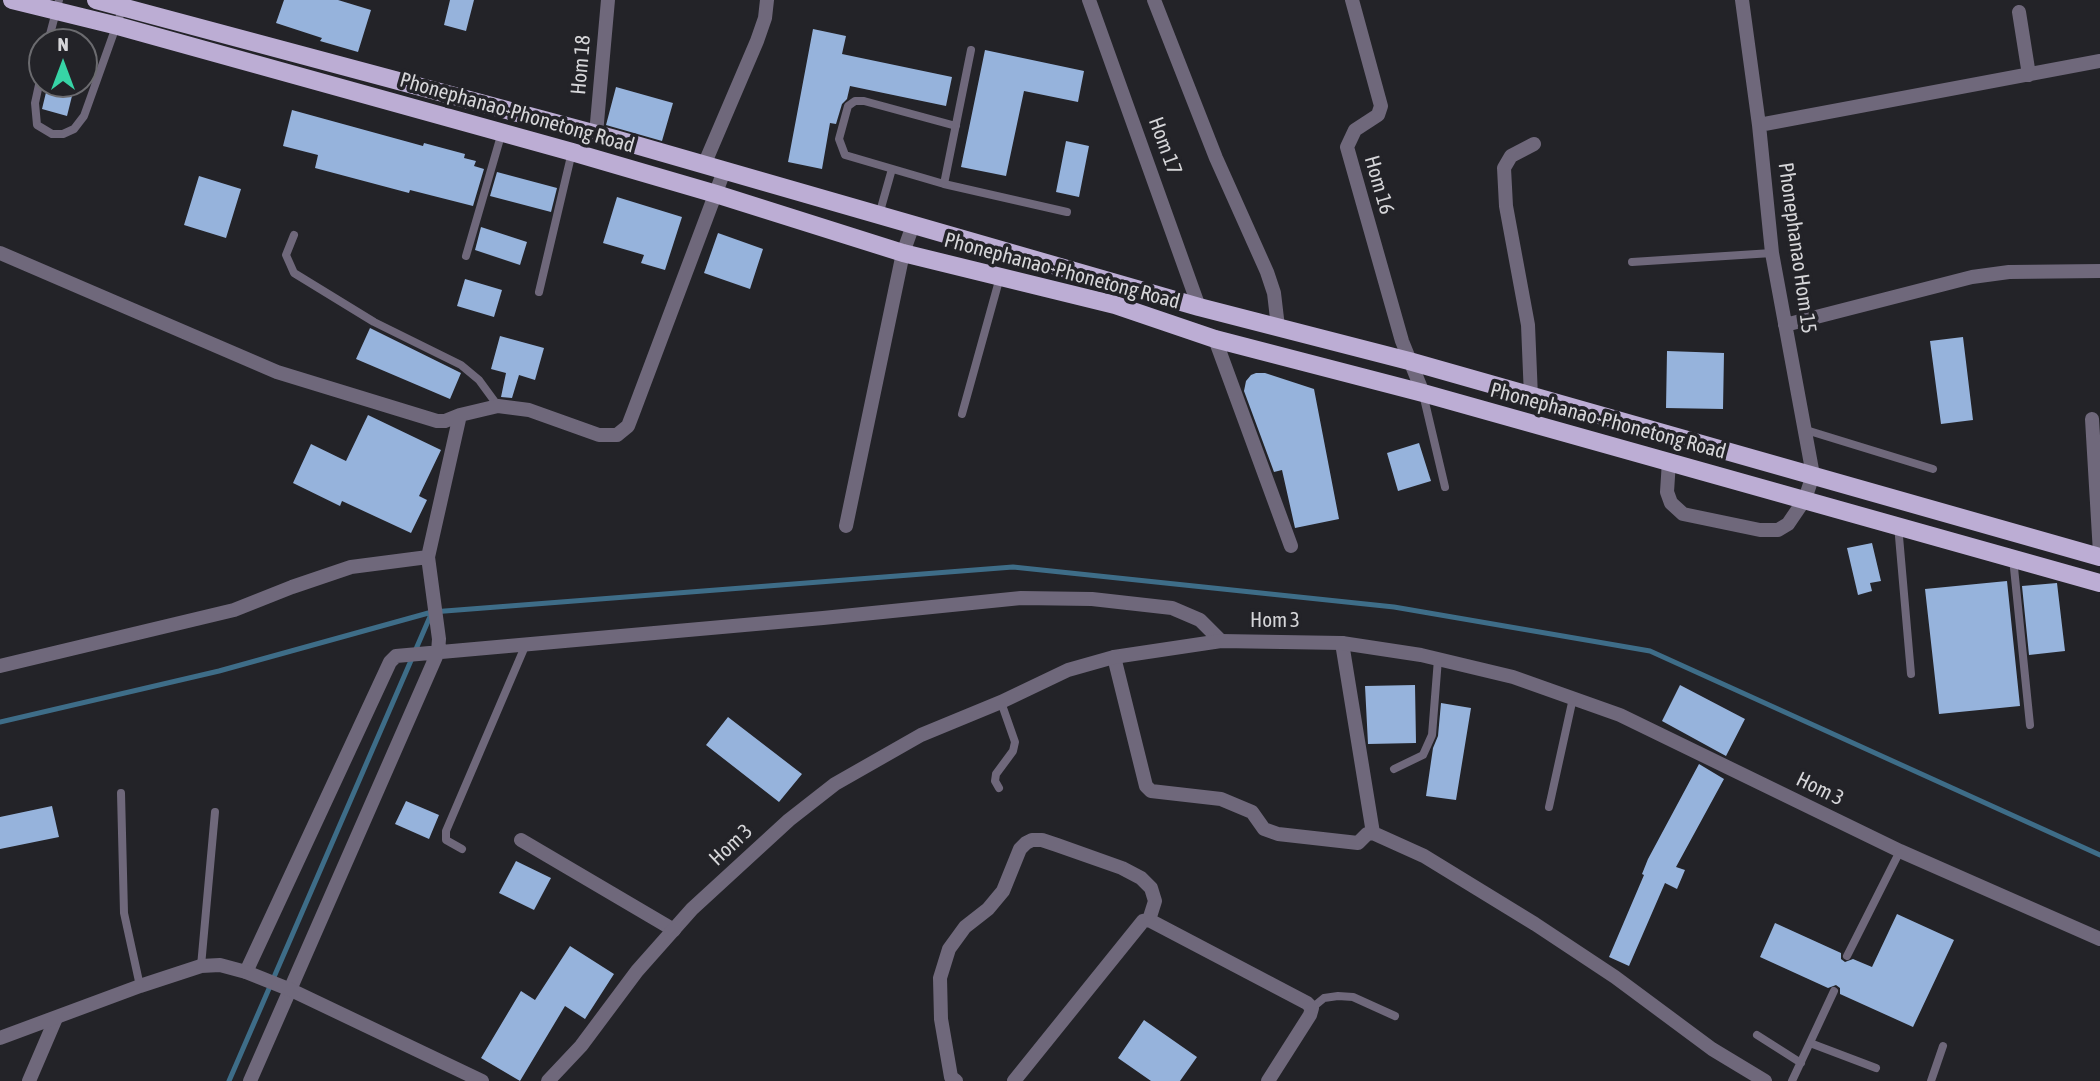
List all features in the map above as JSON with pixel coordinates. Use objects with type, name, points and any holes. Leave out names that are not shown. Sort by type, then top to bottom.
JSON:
[{"type":"main road","name":"Phonephanao-Phonetong Road","points":[[12,0],[57,6],[117,26],[716,194],[903,253],[1115,305],[1215,339],[1423,393],[2100,583]]},
{"type":"main road","name":"Phonephanao-Phonetong Road","points":[[96,0],[596,134],[1199,307],[1409,361],[2100,555]]},
{"type":"main road","points":[[1115,305],[1121,284]]},
{"type":"street","name":"Hom 18","points":[[596,134],[608,0]]},
{"type":"street","points":[[704,165],[757,41],[765,18],[767,0]]},
{"type":"street","name":"Hom 17","points":[[1089,0],[1199,307]]},
{"type":"street","points":[[1154,0],[1216,158],[1268,272],[1274,293],[1278,327]]},
{"type":"street","name":"Hom 16","points":[[1352,0],[1381,106],[1378,115],[1356,130],[1347,148],[1409,361],[1423,393]]},
{"type":"street","name":"Phonephanao Hom 15","points":[[1669,461],[1667,492],[1671,503],[1683,514],[1760,530],[1778,530],[1788,524],[1805,499],[1813,475],[1772,253],[1759,125],[1742,0]]},
{"type":"street","points":[[2019,12],[2028,75]]},
{"type":"street","points":[[1759,125],[2100,61]]},
{"type":"street","points":[[1531,397],[1528,326],[1506,206],[1504,168],[1511,156],[1534,144]]},
{"type":"street","points":[[0,253],[277,372],[436,421],[498,407],[529,410],[599,435],[617,435],[623,431],[633,413],[724,171]]},
{"type":"street","points":[[846,526],[903,253],[913,225]]},
{"type":"street","points":[[1785,325],[1972,277],[2009,272],[2100,271]]},
{"type":"street","points":[[1215,339],[1291,546]]},
{"type":"street","points":[[250,1081],[434,648],[429,561],[460,415]]},
{"type":"street","points":[[2092,419],[2100,555]]},
{"type":"street","points":[[0,666],[234,610],[351,567],[429,561]]},
{"type":"street","points":[[248,973],[390,662],[396,656],[434,648],[526,644],[1021,598],[1092,599],[1172,608],[1200,620],[1221,641]]},
{"type":"street","name":"Hom 3","points":[[548,1081],[580,1046],[636,971],[692,909],[789,820],[835,784],[921,735],[1001,702],[1068,670],[1114,657],[1221,641],[1342,643],[1438,659],[1513,677],[1620,715],[1900,851],[2074,930],[2100,939]]},
{"type":"street","points":[[1342,643],[1373,833]]},
{"type":"street","points":[[1114,657],[1146,786],[1151,791],[1221,799],[1252,812],[1264,828],[1278,834],[1358,843],[1367,834],[1373,833],[1424,856],[1535,924],[1615,977],[1712,1049],[1765,1081]]},
{"type":"street","points":[[521,839],[674,930]]},
{"type":"street","points":[[951,1080],[941,1019],[940,978],[946,959],[965,927],[988,909],[1003,891],[1020,849],[1026,843],[1042,840],[1122,868],[1141,878],[1151,888],[1155,901],[1149,920]]},
{"type":"street","points":[[1014,1081],[1143,920],[1149,920],[1312,1008],[1268,1081]]},
{"type":"street","points":[[0,1038],[140,986],[201,966],[220,965],[287,989],[482,1081]]},
{"type":"street","points":[[29,1081],[56,1018]]},
{"type":"lane","points":[[52,28],[57,6]]},
{"type":"lane","points":[[98,78],[123,7]]},
{"type":"lane","points":[[944,184],[971,50]]},
{"type":"lane","points":[[36,98],[37,125],[52,134],[63,134],[74,129],[84,116],[91,98]]},
{"type":"lane","points":[[956,126],[864,101],[855,101],[848,106],[839,139],[845,155],[944,184],[1067,212]]},
{"type":"lane","points":[[466,256],[502,132]]},
{"type":"lane","points":[[539,292],[572,152]]},
{"type":"lane","points":[[879,215],[892,169]]},
{"type":"lane","points":[[294,234],[286,255],[294,273],[374,322],[461,365],[479,380],[498,407]]},
{"type":"lane","points":[[1632,262],[1772,253]]},
{"type":"lane","points":[[962,414],[1000,277]]},
{"type":"lane","points":[[1423,393],[1445,487]]},
{"type":"lane","points":[[1806,430],[1933,468]]},
{"type":"lane","points":[[1898,525],[1911,674]]},
{"type":"lane","points":[[2013,558],[2029,725]]},
{"type":"lane","points":[[462,849],[446,840],[446,831],[526,644]]},
{"type":"lane","points":[[1394,769],[1423,755],[1432,735],[1438,659]]},
{"type":"lane","points":[[1549,807],[1573,698]]},
{"type":"lane","points":[[999,788],[995,781],[996,774],[1013,751],[1015,742],[1001,702]]},
{"type":"lane","points":[[121,793],[124,913],[140,986]]},
{"type":"lane","points":[[201,966],[215,812]]},
{"type":"lane","points":[[1847,956],[1900,851]]},
{"type":"lane","points":[[1793,1081],[1834,991]]},
{"type":"lane","points":[[1312,1008],[1325,998],[1338,996],[1353,998],[1395,1016]]},
{"type":"lane","points":[[1757,1035],[1801,1063]]},
{"type":"lane","points":[[1810,1043],[1876,1068]]},
{"type":"lane","points":[[1931,1081],[1943,1046]]},
{"type":"building","points":[[284,0],[338,0],[371,10],[358,52],[320,41],[322,38],[276,23]]},
{"type":"building","points":[[450,0],[474,0],[466,31],[444,25]]},
{"type":"building","points":[[813,29],[846,36],[842,54],[952,77],[946,106],[850,86],[836,124],[830,123],[822,169],[788,162]]},
{"type":"building","points":[[985,50],[1084,71],[1078,102],[1024,91],[1006,176],[961,167]]},
{"type":"building","points":[[616,87],[673,103],[662,141],[606,125]]},
{"type":"building","points":[[45,98],[72,98],[67,116],[42,109]]},
{"type":"building","points":[[292,110],[423,146],[424,143],[465,154],[464,158],[476,161],[474,166],[484,169],[473,206],[410,190],[409,193],[315,168],[318,155],[283,146]]},
{"type":"building","points":[[1066,141],[1089,146],[1079,197],[1056,192]]},
{"type":"building","points":[[497,172],[557,188],[551,212],[490,196]]},
{"type":"building","points":[[199,176],[241,189],[226,238],[184,225]]},
{"type":"building","points":[[617,197],[682,217],[665,270],[641,263],[644,255],[603,243]]},
{"type":"building","points":[[481,227],[527,242],[520,265],[475,250]]},
{"type":"building","points":[[718,233],[763,249],[750,289],[704,273]]},
{"type":"building","points":[[465,279],[502,290],[494,317],[457,306]]},
{"type":"building","points":[[370,328],[461,373],[450,399],[356,359]]},
{"type":"building","points":[[500,336],[544,348],[535,380],[519,375],[512,398],[501,397],[506,373],[491,369]]},
{"type":"building","points":[[1963,337],[1973,420],[1941,424],[1930,341]]},
{"type":"building","points":[[1667,351],[1724,353],[1723,409],[1666,408]]},
{"type":"building","points":[[1256,373],[1265,373],[1314,389],[1339,519],[1295,528],[1282,470],[1274,472],[1244,391],[1246,381]]},
{"type":"building","points":[[368,415],[441,450],[419,496],[427,500],[411,533],[342,501],[340,506],[293,483],[311,444],[346,461]]},
{"type":"building","points":[[1419,443],[1431,481],[1398,491],[1387,453]]},
{"type":"building","points":[[1872,543],[1881,581],[1870,583],[1872,591],[1858,595],[1847,548]]},
{"type":"building","points":[[2007,581],[2020,706],[1939,714],[1925,589]]},
{"type":"building","points":[[2057,583],[2065,651],[2029,655],[2022,586]]},
{"type":"building","points":[[1415,685],[1416,743],[1368,744],[1365,686]]},
{"type":"building","points":[[1680,685],[1745,719],[1726,756],[1662,721]]},
{"type":"building","points":[[1441,703],[1471,708],[1456,800],[1426,796],[1433,748],[1438,736]]},
{"type":"building","points":[[728,717],[802,774],[779,802],[706,745]]},
{"type":"building","points":[[1699,764],[1724,779],[1676,867],[1685,870],[1677,889],[1665,883],[1629,966],[1609,957],[1644,875],[1642,874],[1648,859]]},
{"type":"building","points":[[406,801],[439,815],[429,839],[395,824]]},
{"type":"building","points":[[52,806],[59,837],[0,849],[0,817]]},
{"type":"building","points":[[516,861],[551,878],[534,910],[499,893]]},
{"type":"building","points":[[1897,914],[1954,940],[1913,1027],[1840,994],[1840,988],[1836,985],[1828,988],[1760,957],[1775,923],[1841,953],[1841,959],[1845,962],[1853,959],[1872,967]]},
{"type":"building","points":[[570,946],[614,974],[585,1019],[565,1006],[520,1081],[481,1058],[521,991],[535,1000]]},
{"type":"building","points":[[1144,1020],[1197,1057],[1180,1081],[1151,1081],[1118,1058]]},
{"type":"waterway","points":[[0,722],[219,671],[432,612],[1013,567],[1394,607],[1650,651],[2100,855]]},
{"type":"waterway","points":[[229,1081],[432,612]]}]
